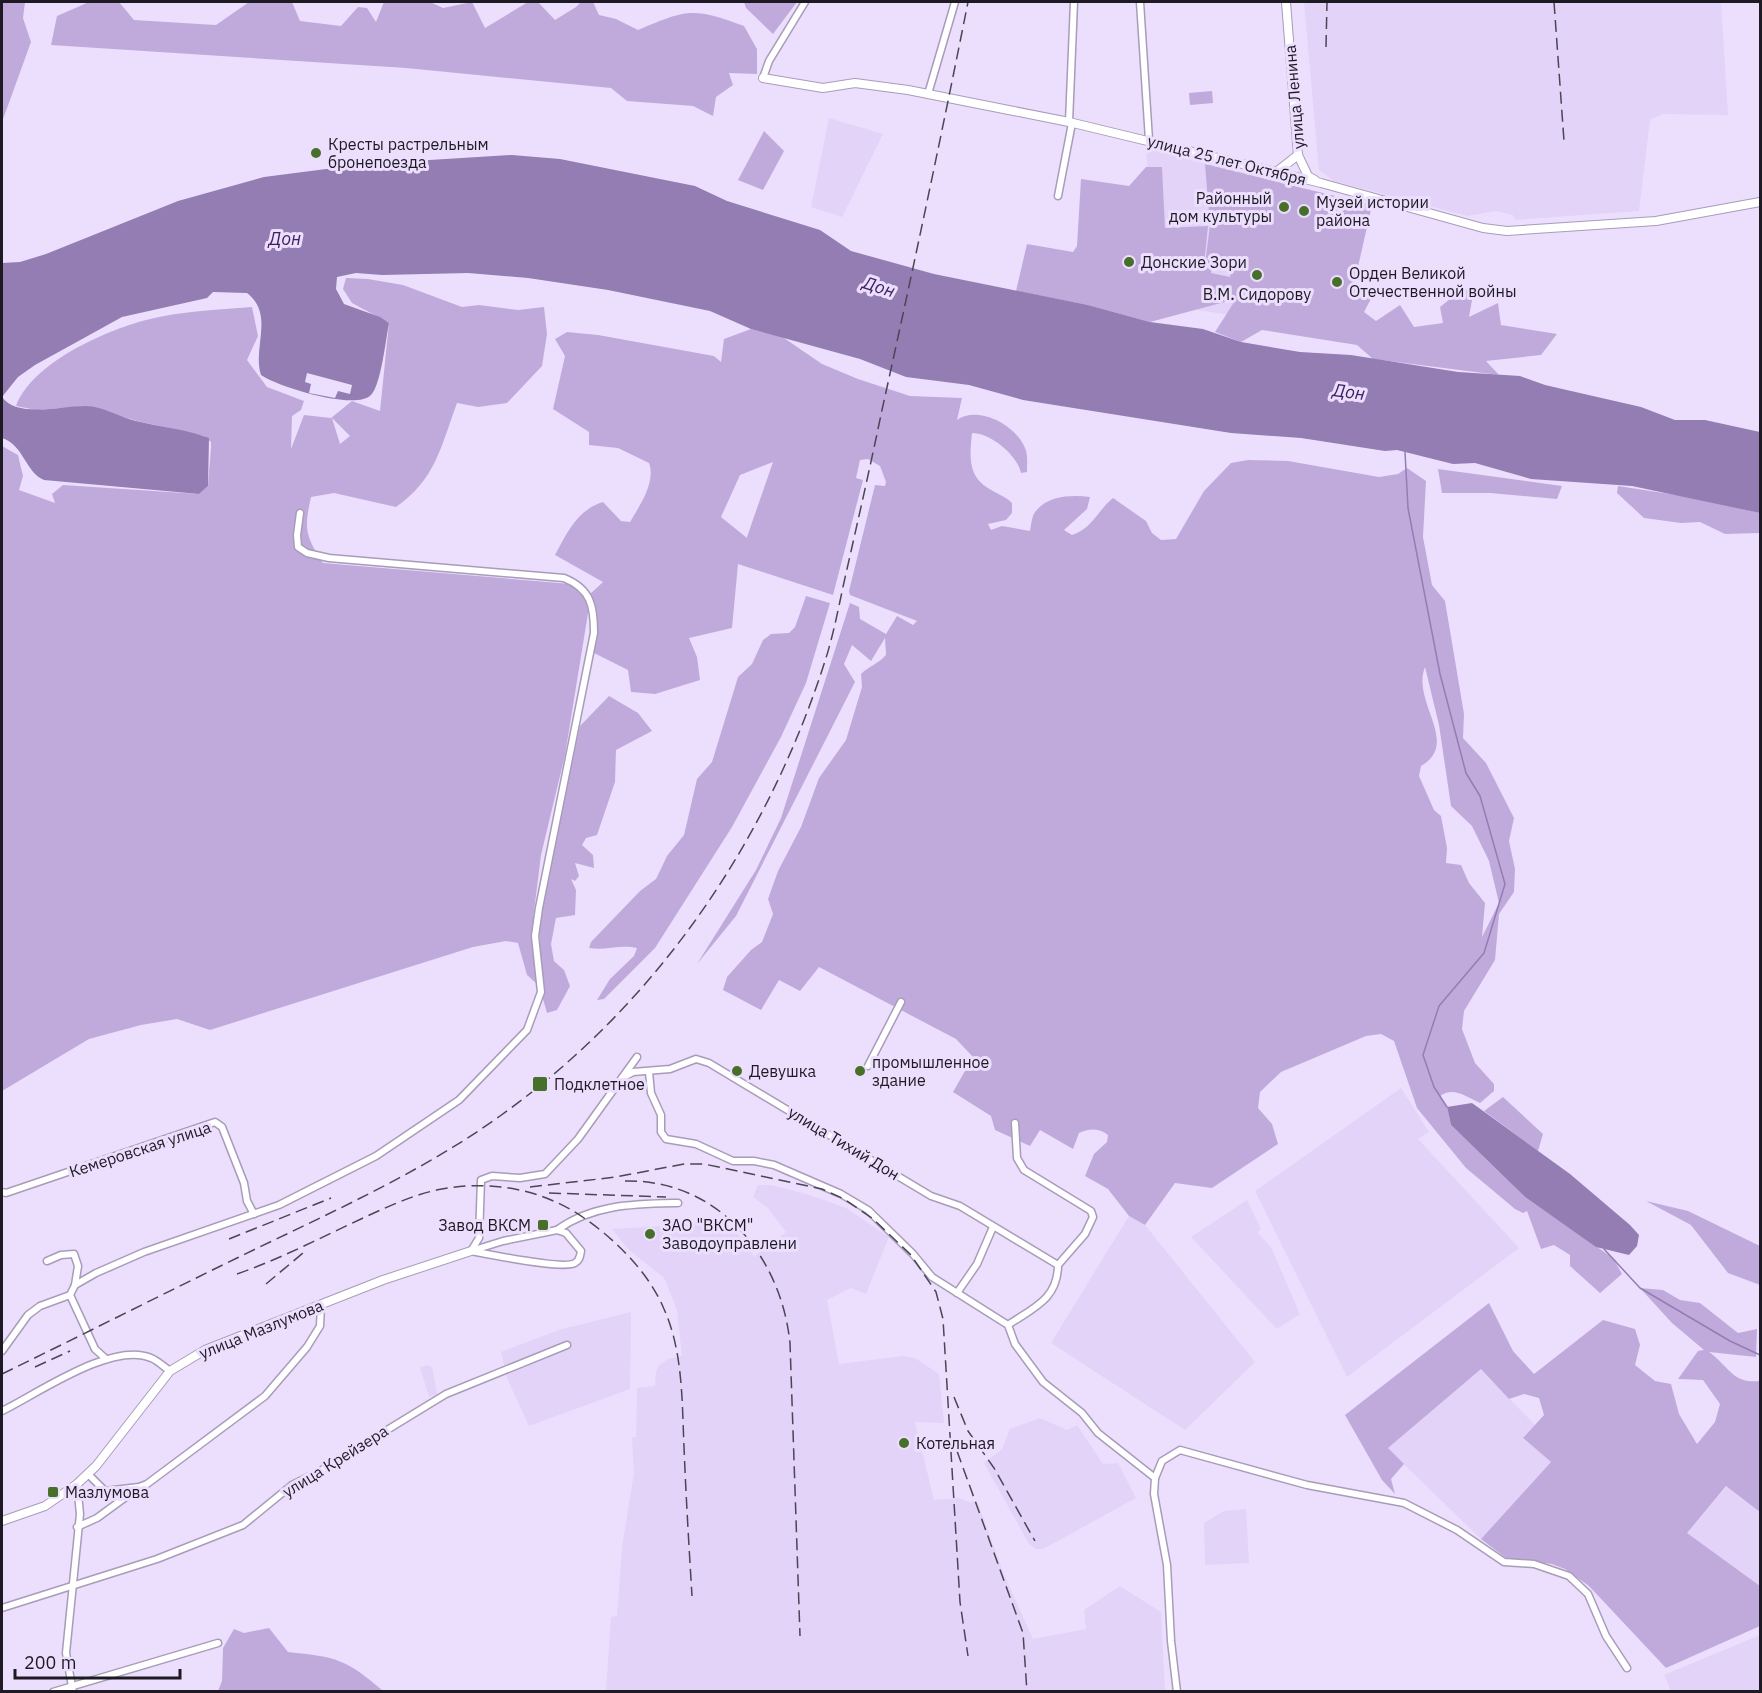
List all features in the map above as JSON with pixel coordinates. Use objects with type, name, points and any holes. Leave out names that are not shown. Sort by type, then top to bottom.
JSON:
[{"type":"street","points":[[763,78],[769,62],[805,2]]},
{"type":"street","points":[[928,94],[955,2]]},
{"type":"street","points":[[1058,196],[1071,122],[1074,2]]},
{"type":"street","points":[[1140,2],[1149,140]]},
{"type":"street","name":"улица Ленина","points":[[1286,2],[1298,155],[1308,176],[1321,183]]},
{"type":"street","name":"улица 25 лет Октября","points":[[763,78],[823,88],[855,82],[1071,122],[1321,183],[1483,228],[1507,231],[1656,220],[1761,202]]},
{"type":"street","points":[[1275,173],[1298,155]]},
{"type":"street","points":[[75,1285],[144,1252],[254,1214],[376,1156],[459,1100],[482,1078],[527,1030],[541,992],[535,936],[594,633],[594,612],[590,595],[574,582],[564,578],[330,558],[307,553],[298,547],[300,513]]},
{"type":"street","points":[[868,1066],[901,1002]]},
{"type":"street","points":[[471,1251],[479,1238],[482,1180],[492,1176],[530,1178],[545,1174],[578,1139],[637,1057]]},
{"type":"street","name":"улица Тихий Дон","points":[[622,1078],[633,1072],[670,1069],[696,1059],[709,1063],[931,1196],[960,1206],[1058,1265]]},
{"type":"street","points":[[649,1072],[651,1094],[661,1115],[661,1132],[666,1139],[696,1144],[733,1161],[754,1161],[774,1165],[841,1194],[868,1210],[914,1254],[932,1277],[1008,1325],[1015,1344],[1043,1382],[1082,1413],[1098,1432],[1155,1478]]},
{"type":"street","name":"Кемеровская улица","points":[[2,1192],[6,1193],[54,1178],[215,1122],[222,1126],[254,1214]]},
{"type":"street","points":[[1008,1325],[1043,1302],[1052,1292],[1058,1279],[1058,1265],[1085,1234],[1093,1217],[1091,1211],[1024,1170],[1017,1158],[1015,1123]]},
{"type":"street","points":[[471,1251],[503,1241],[557,1230],[580,1215],[595,1211],[618,1206],[678,1203]]},
{"type":"street","points":[[957,1293],[977,1263],[993,1227]]},
{"type":"street","points":[[471,1251],[529,1261],[569,1265],[576,1263],[580,1258],[580,1251],[566,1233],[557,1230]]},
{"type":"street","name":"улица Мазлумова","points":[[2,1521],[45,1506],[77,1484],[88,1474],[170,1371],[205,1350],[383,1280],[471,1251]]},
{"type":"street","points":[[2,1351],[28,1315],[40,1306],[70,1294],[75,1285],[78,1266],[74,1254],[61,1255],[47,1261]]},
{"type":"street","points":[[70,1294],[95,1349],[106,1359]]},
{"type":"street","points":[[77,1527],[97,1518],[182,1459],[265,1396],[312,1340],[320,1326],[321,1305]]},
{"type":"street","name":"улица Крейзера","points":[[2,1608],[157,1559],[243,1525],[292,1485],[320,1471],[446,1394],[567,1344]]},
{"type":"street","points":[[2,1411],[106,1359],[132,1355],[150,1357],[170,1371]]},
{"type":"street","points":[[1177,1692],[1171,1641],[1167,1565],[1154,1494],[1155,1478],[1162,1461],[1180,1450],[1307,1485],[1404,1503],[1457,1530],[1504,1562],[1534,1564],[1569,1576],[1588,1594],[1606,1636],[1627,1668]]},
{"type":"street","points":[[88,1474],[105,1491],[139,1487]]},
{"type":"street","points":[[71,1689],[66,1653],[80,1514],[77,1484]]},
{"type":"street","points":[[53,1692],[71,1689],[218,1643]]},
{"type":"shaded area","points":[[2,2],[25,2],[23,18],[31,42],[2,122]]},
{"type":"shaded area","points":[[89,2],[119,2],[134,20],[216,25],[249,2],[292,2],[300,21],[341,26],[358,7],[367,8],[376,22],[384,2],[430,2],[443,8],[472,2],[485,28],[528,2],[538,2],[555,20],[581,2],[593,2],[599,15],[616,19],[638,30],[680,14],[701,13],[744,26],[757,49],[757,74],[729,73],[733,85],[716,97],[713,116],[693,106],[627,101],[611,88],[406,68],[51,45],[57,16]]},
{"type":"shaded area","points":[[744,2],[797,2],[773,34],[746,8]]},
{"type":"shaded area","points":[[1304,2],[1721,2],[1728,115],[1663,114],[1650,120],[1639,211],[1515,220],[1513,215],[1496,211],[1467,216],[1334,181],[1319,170]]},
{"type":"shaded area","points":[[1212,91],[1213,103],[1190,105],[1189,93]]},
{"type":"shaded area","points":[[829,118],[883,134],[842,217],[811,207]]},
{"type":"shaded area","points":[[764,131],[784,151],[763,190],[738,180]]},
{"type":"shaded area","points":[[1146,147],[1273,180],[1244,317],[1156,304]]},
{"type":"shaded area","points":[[1205,164],[1372,205],[1353,289],[1374,293],[1364,312],[1376,321],[1400,305],[1414,327],[1443,323],[1440,307],[1461,290],[1474,289],[1469,317],[1498,303],[1501,325],[1557,334],[1541,355],[1486,361],[1499,375],[1373,359],[1357,345],[1262,330],[1241,342],[1215,332],[1236,299],[1150,322],[1088,305],[1016,291],[1027,244],[1073,252],[1077,246],[1081,179],[1129,186],[1146,167],[1162,167],[1165,228],[1208,226],[1204,265],[1212,267],[1211,273],[1230,277],[1232,270],[1205,264],[1210,225]]},
{"type":"shaded area","points":[[346,278],[368,279],[403,285],[462,307],[479,305],[518,310],[544,307],[547,334],[542,366],[507,403],[478,407],[457,403],[436,461],[420,485],[409,496],[396,507],[334,493],[311,497],[307,517],[309,538],[323,563],[571,584],[584,596],[589,607],[565,755],[541,855],[533,919],[536,983],[527,975],[518,943],[506,941],[473,947],[210,1030],[177,1019],[141,1025],[89,1039],[2,1091],[2,446],[18,455],[23,476],[19,490],[55,503],[52,494],[63,485],[199,494],[208,486],[211,447],[211,442],[204,436],[137,421],[87,406],[36,410],[16,406],[24,390],[53,363],[71,351],[110,332],[146,320],[172,315],[252,307],[258,336],[247,360],[267,387],[304,401],[301,410],[292,416],[291,449],[304,415],[331,418],[352,401],[380,411],[389,323],[352,303],[343,289]],"holes":[[[332,418],[350,436],[340,444]]]},
{"type":"shaded area","points":[[751,329],[781,336],[822,364],[858,379],[910,396],[962,398],[957,420],[966,416],[985,416],[1005,425],[1014,432],[1025,448],[1027,472],[1021,473],[1009,452],[995,441],[972,433],[971,464],[976,477],[981,483],[1012,503],[1012,513],[1006,520],[988,524],[991,530],[1002,526],[1030,531],[1034,514],[1040,506],[1061,497],[1083,496],[1090,497],[1087,509],[1064,530],[1072,535],[1090,524],[1113,498],[1146,521],[1152,533],[1161,540],[1176,539],[1204,491],[1231,463],[1248,460],[1288,461],[1379,477],[1398,474],[1407,468],[1426,481],[1423,537],[1432,585],[1445,601],[1464,714],[1463,738],[1486,763],[1514,818],[1509,841],[1515,869],[1514,892],[1499,914],[1495,960],[1464,1011],[1462,1029],[1475,1063],[1494,1084],[1494,1091],[1480,1103],[1455,1092],[1440,1096],[1447,1107],[1451,1125],[1525,1197],[1613,1258],[1622,1274],[1600,1293],[1570,1266],[1570,1255],[1554,1245],[1541,1249],[1527,1211],[1523,1213],[1515,1209],[1466,1168],[1417,1108],[1394,1041],[1381,1034],[1366,1036],[1281,1072],[1260,1092],[1258,1108],[1272,1124],[1278,1144],[1212,1188],[1175,1183],[1145,1225],[1129,1216],[1108,1189],[1085,1176],[1094,1154],[1107,1142],[1108,1135],[1098,1130],[1083,1131],[1079,1133],[1073,1149],[1040,1130],[1030,1146],[995,1130],[991,1116],[953,1092],[973,1057],[956,1039],[819,967],[800,991],[779,980],[761,1010],[723,990],[727,977],[751,950],[762,942],[773,914],[768,899],[778,871],[801,827],[819,778],[846,740],[862,687],[861,674],[886,655],[885,638],[871,661],[852,645],[844,664],[855,682],[736,916],[697,964],[756,870],[781,818],[850,603],[859,607],[860,619],[886,634],[897,616],[913,625],[917,621],[850,595],[849,591],[875,485],[885,486],[886,482],[880,466],[868,459],[860,460],[856,478],[863,480],[833,595],[738,564],[732,628],[689,638],[697,657],[700,680],[655,694],[631,692],[628,670],[590,651],[594,633],[589,595],[603,582],[555,555],[580,516],[603,502],[621,521],[630,522],[649,486],[651,470],[649,463],[618,448],[589,445],[589,432],[553,409],[565,356],[555,339],[567,332],[598,335],[714,356],[721,362],[724,339]],"holes":[[[773,462],[747,537],[747,538],[721,517],[740,475]],[[1425,667],[1439,725],[1451,806],[1472,826],[1489,861],[1499,903],[1482,937],[1485,903],[1469,883],[1461,865],[1446,863],[1447,848],[1441,816],[1434,810],[1419,776],[1421,766],[1432,757],[1437,746],[1433,721],[1424,694],[1422,680]]]},
{"type":"shaded area","points":[[1438,469],[1562,486],[1557,499],[1490,493],[1442,493]]},
{"type":"shaded area","points":[[1618,486],[1690,497],[1760,513],[1760,533],[1725,534],[1700,522],[1681,523],[1644,518],[1617,493]]},
{"type":"shaded area","points":[[806,596],[830,603],[806,683],[781,737],[732,827],[655,948],[604,999],[597,1000],[610,979],[634,956],[637,948],[589,948],[591,942],[640,891],[656,879],[667,856],[684,835],[697,779],[712,762],[738,677],[752,664],[763,640],[771,634],[789,633],[795,627]]},
{"type":"shaded area","points":[[609,696],[638,713],[652,731],[616,750],[615,782],[597,835],[586,838],[582,845],[593,855],[594,868],[575,863],[579,876],[575,881],[571,879],[576,890],[575,915],[556,918],[551,944],[554,961],[564,970],[570,986],[557,1010],[547,1013],[541,992],[539,908],[580,726]]},
{"type":"shaded area","points":[[1401,1088],[1429,1132],[1418,1139],[1519,1248],[1347,1377],[1255,1191]]},
{"type":"shaded area","points":[[1503,1097],[1543,1134],[1538,1151],[1484,1111]]},
{"type":"shaded area","points":[[758,1185],[771,1185],[810,1195],[846,1208],[889,1237],[866,1294],[851,1288],[827,1300],[839,1364],[903,1356],[915,1358],[939,1374],[944,1423],[915,1422],[934,1500],[959,1498],[970,1502],[977,1501],[1005,1577],[1033,1639],[1086,1629],[1084,1610],[1120,1586],[1161,1612],[1165,1691],[606,1691],[611,1617],[617,1616],[622,1547],[634,1473],[632,1437],[636,1437],[637,1388],[655,1386],[659,1365],[668,1359],[682,1356],[677,1310],[664,1278],[628,1249],[612,1229],[717,1223],[719,1220],[735,1230],[754,1256],[786,1232],[768,1208],[753,1197]]},
{"type":"shaded area","points":[[1247,1200],[1261,1229],[1257,1232],[1271,1247],[1300,1314],[1277,1329],[1191,1237]]},
{"type":"shaded area","points":[[1646,1201],[1688,1211],[1760,1246],[1760,1285],[1728,1273],[1691,1225]]},
{"type":"shaded area","points":[[1129,1216],[1145,1225],[1255,1362],[1185,1430],[1051,1343]]},
{"type":"shaded area","points":[[1640,1288],[1663,1290],[1680,1300],[1700,1303],[1738,1333],[1757,1329],[1756,1357],[1709,1352],[1737,1377],[1743,1380],[1760,1381],[1760,1512],[1726,1486],[1687,1533],[1760,1586],[1760,1626],[1666,1668],[1589,1586],[1565,1569],[1552,1564],[1506,1558],[1481,1539],[1551,1462],[1523,1438],[1544,1415],[1539,1398],[1524,1394],[1509,1399],[1481,1369],[1388,1448],[1404,1464],[1391,1479],[1395,1494],[1382,1480],[1345,1415],[1489,1303],[1513,1351],[1534,1374],[1603,1320],[1635,1329],[1640,1345],[1635,1365],[1655,1381],[1671,1384],[1679,1414],[1697,1444],[1715,1422],[1720,1404],[1703,1380],[1678,1379],[1698,1351],[1704,1350],[1672,1323]]},
{"type":"shaded area","points":[[631,1312],[630,1389],[529,1426],[507,1378],[501,1352],[562,1329]]},
{"type":"shaded area","points":[[428,1365],[432,1367],[437,1394],[429,1397],[420,1367]]},
{"type":"shaded area","points":[[1481,1369],[1535,1425],[1523,1438],[1551,1462],[1481,1539],[1387,1448]]},
{"type":"shaded area","points":[[1040,1418],[1067,1430],[1077,1425],[1103,1464],[1118,1463],[1136,1498],[1043,1549],[1036,1549],[1029,1544],[984,1463],[1002,1449],[1010,1429]]},
{"type":"shaded area","points":[[1727,1486],[1760,1512],[1760,1586],[1686,1533]]},
{"type":"shaded area","points":[[1246,1509],[1249,1563],[1205,1565],[1204,1523],[1224,1511]]},
{"type":"shaded area","points":[[269,1628],[288,1652],[340,1661],[359,1672],[383,1691],[218,1691],[222,1681],[223,1648],[234,1629],[244,1633]]},
{"type":"shaded area","points":[[1760,1635],[1760,1691],[1671,1691],[1664,1675]]},
{"type":"water","name":"Дон","points":[[512,155],[560,159],[695,186],[727,201],[820,230],[851,251],[934,274],[1088,305],[1150,322],[1203,329],[1241,342],[1300,352],[1351,355],[1458,372],[1520,376],[1545,385],[1641,407],[1675,420],[1705,420],[1760,432],[1760,513],[1632,486],[1531,479],[1475,463],[1453,464],[1397,450],[1385,451],[1301,438],[1231,433],[1023,400],[969,385],[906,377],[860,359],[751,329],[710,311],[608,290],[528,278],[468,273],[382,275],[356,273],[337,277],[336,289],[344,304],[380,317],[389,323],[378,382],[371,395],[363,399],[334,399],[299,391],[261,375],[259,354],[261,321],[260,311],[255,302],[247,293],[213,292],[207,298],[122,317],[35,365],[18,377],[2,397],[2,263],[20,262],[46,254],[178,201],[264,177],[365,164]]},
{"type":"water","points":[[2,397],[9,404],[19,408],[94,407],[136,421],[209,438],[208,486],[199,494],[44,480],[33,471],[15,446],[2,438]]},
{"type":"water","points":[[1472,1103],[1570,1174],[1630,1225],[1639,1235],[1637,1246],[1629,1255],[1596,1247],[1525,1197],[1451,1125],[1447,1107]]},
{"type":"pier","points":[[307,373],[352,385],[350,394],[338,391],[335,398],[309,393],[311,384],[305,382]]},
{"type":"waterway","points":[[1405,452],[1408,508],[1440,674],[1466,773],[1480,796],[1505,884],[1484,953],[1439,1006],[1423,1055],[1434,1087],[1447,1107]]},
{"type":"waterway","points":[[1604,1249],[1640,1288],[1730,1341],[1760,1355]]},
{"type":"railway","points":[[2,1374],[372,1192],[469,1137],[557,1072],[609,1023],[657,970],[700,914],[739,854],[773,791],[802,726],[826,658],[904,308],[968,2]]},
{"type":"railway","points":[[1326,47],[1327,2]]},
{"type":"railway","points":[[1554,2],[1564,141]]},
{"type":"railway","points":[[530,1187],[616,1177],[684,1164],[704,1164],[822,1189],[844,1199],[872,1218],[911,1255],[936,1292],[943,1319],[960,1602],[968,1656]]},
{"type":"railway","points":[[625,1181],[658,1184],[689,1193],[716,1208],[739,1229],[758,1253],[774,1281],[784,1311],[790,1343],[800,1636]]},
{"type":"railway","points":[[237,1274],[391,1206],[421,1194],[442,1189],[461,1186],[516,1189],[551,1200],[584,1218],[608,1236],[641,1270],[658,1296],[675,1342],[682,1395],[692,1596]]},
{"type":"railway","points":[[549,1193],[666,1197]]},
{"type":"railway","points":[[229,1239],[331,1198]]},
{"type":"railway","points":[[266,1284],[303,1253]]},
{"type":"railway","points":[[35,1367],[70,1351]]},
{"type":"railway","points":[[954,1397],[968,1431],[994,1468],[1035,1541]]},
{"type":"railway","points":[[957,1451],[1023,1633],[1027,1692]]},
{"type":"place","name":"Кресты растрельным бронепоезда","points":[[316,153]]},
{"type":"place","name":"Районный дом культуры","points":[[1284,207]]},
{"type":"place","name":"Музей истории района","points":[[1304,211]]},
{"type":"place","name":"Донские Зори","points":[[1129,262]]},
{"type":"place","name":"В.М. Сидорову","points":[[1257,275]]},
{"type":"place","name":"Орден Великой Отечественной войны","points":[[1337,282]]},
{"type":"place","name":"Девушка","points":[[737,1071]]},
{"type":"place","name":"промышленное здание","points":[[860,1071]]},
{"type":"place","name":"Подклетное","points":[[540,1084]]},
{"type":"place","name":"Завод ВКСМ","points":[[543,1225]]},
{"type":"place","name":"ЗАО \"ВКСМ\" Заводоуправлени","points":[[650,1234]]},
{"type":"place","name":"Котельная","points":[[904,1443]]},
{"type":"place","name":"Мазлумова","points":[[53,1492]]}]
